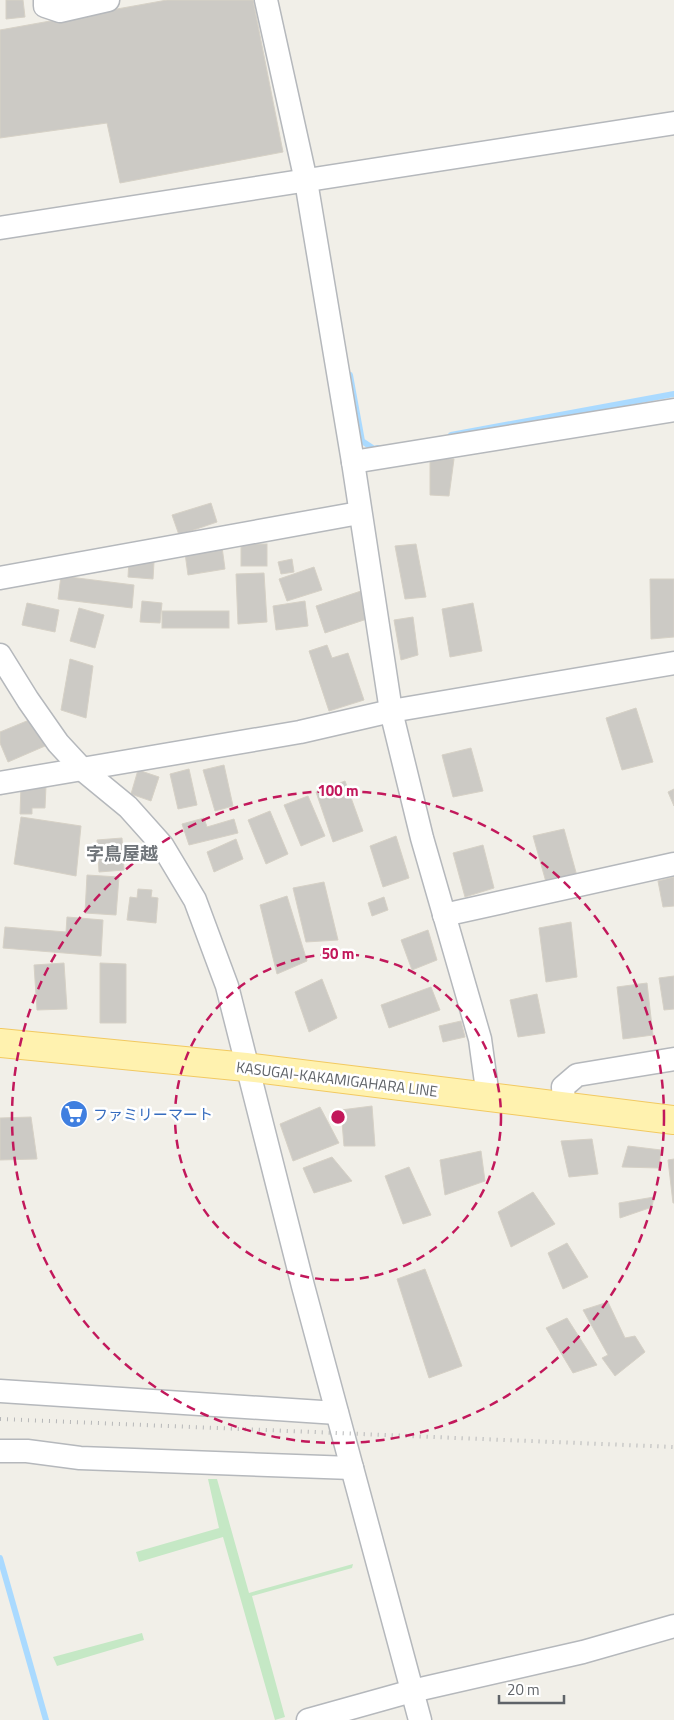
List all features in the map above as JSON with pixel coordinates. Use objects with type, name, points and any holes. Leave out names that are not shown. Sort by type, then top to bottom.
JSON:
[{"type":"main road","name":"KASUGAI-KAKAMIGAHARA LINE","points":[[0,1042],[246,1067],[674,1120]]},
{"type":"street","points":[[45,0],[45,6],[60,12],[108,0]]},
{"type":"street","points":[[266,0],[306,182],[353,462],[359,513],[391,711],[422,838],[480,1039],[488,1097]]},
{"type":"street","points":[[0,228],[306,182],[674,123]]},
{"type":"street","points":[[353,462],[674,410]]},
{"type":"street","points":[[0,578],[359,513]]},
{"type":"street","points":[[0,655],[58,743],[83,770],[128,807],[162,845],[182,874],[195,900],[215,950],[227,986],[246,1067],[420,1720]]},
{"type":"street","points":[[0,783],[300,732],[391,711],[674,663]]},
{"type":"street","points":[[444,916],[674,864]]},
{"type":"street","points":[[564,1106],[563,1087],[577,1076],[674,1059]]},
{"type":"street","points":[[0,1391],[337,1413]]},
{"type":"street","points":[[0,1451],[28,1451],[80,1458],[352,1468]]},
{"type":"street","points":[[308,1720],[412,1692],[583,1652],[674,1626]]},
{"type":"green space","points":[[208,1479],[217,1479],[249,1593],[353,1564],[352,1568],[252,1596],[285,1717],[275,1720],[223,1537],[139,1562],[136,1552],[219,1528]]},
{"type":"green space","points":[[142,1633],[144,1640],[57,1666],[53,1657]]},
{"type":"building","points":[[6,0],[23,0],[25,17],[6,19]]},
{"type":"building","points":[[167,0],[253,0],[283,152],[120,183],[107,123],[0,138],[0,30]]},
{"type":"building","points":[[430,458],[454,459],[449,496],[430,495]]},
{"type":"building","points":[[211,503],[217,522],[179,535],[172,515]]},
{"type":"building","points":[[241,544],[267,544],[267,566],[241,566]]},
{"type":"building","points":[[416,544],[426,597],[405,599],[395,546]]},
{"type":"building","points":[[222,547],[225,569],[188,575],[185,553]]},
{"type":"building","points":[[292,559],[294,572],[281,574],[278,562]]},
{"type":"building","points":[[129,560],[154,562],[153,579],[128,577]]},
{"type":"building","points":[[314,567],[322,590],[287,601],[279,579]]},
{"type":"building","points":[[264,573],[267,622],[238,624],[236,574]]},
{"type":"building","points":[[61,576],[134,585],[132,608],[58,599]]},
{"type":"building","points":[[650,579],[674,579],[674,637],[651,639]]},
{"type":"building","points":[[361,591],[370,618],[325,633],[316,606]]},
{"type":"building","points":[[142,601],[162,603],[160,623],[140,622]]},
{"type":"building","points":[[305,601],[308,626],[276,630],[273,606]]},
{"type":"building","points":[[27,603],[59,610],[55,632],[22,625]]},
{"type":"building","points":[[473,603],[482,651],[450,657],[442,609]]},
{"type":"building","points":[[79,608],[104,615],[95,648],[70,641]]},
{"type":"building","points":[[162,611],[229,611],[229,628],[162,628]]},
{"type":"building","points":[[413,617],[418,655],[401,660],[394,620]]},
{"type":"building","points":[[327,645],[332,658],[348,653],[364,700],[329,711],[309,651]]},
{"type":"building","points":[[70,659],[93,666],[86,718],[61,710]]},
{"type":"building","points":[[636,708],[653,762],[622,770],[606,718]]},
{"type":"building","points":[[34,718],[45,746],[8,762],[0,743],[0,732]]},
{"type":"building","points":[[471,748],[483,791],[453,797],[442,755]]},
{"type":"building","points":[[224,765],[233,806],[215,811],[203,770]]},
{"type":"building","points":[[189,769],[197,805],[178,809],[170,774]]},
{"type":"building","points":[[138,770],[159,777],[151,801],[131,794]]},
{"type":"building","points":[[345,781],[363,831],[333,842],[316,792]]},
{"type":"building","points":[[21,785],[46,786],[45,808],[32,808],[32,814],[20,814]]},
{"type":"building","points":[[674,789],[674,806],[668,792]]},
{"type":"building","points":[[308,796],[325,836],[301,846],[284,805]]},
{"type":"building","points":[[270,811],[288,854],[266,864],[248,820]]},
{"type":"building","points":[[21,817],[81,826],[76,876],[14,864]]},
{"type":"building","points":[[204,818],[207,827],[234,819],[238,833],[189,845],[182,824]]},
{"type":"building","points":[[564,829],[577,876],[546,882],[533,836]]},
{"type":"building","points":[[396,836],[409,878],[383,887],[370,846]]},
{"type":"building","points":[[122,838],[124,870],[99,872],[97,840]]},
{"type":"building","points":[[236,839],[243,859],[214,872],[207,852]]},
{"type":"building","points":[[483,845],[494,888],[465,897],[453,853]]},
{"type":"building","points":[[87,875],[119,877],[116,915],[85,913]]},
{"type":"building","points":[[674,877],[674,906],[663,907],[658,881]]},
{"type":"building","points":[[324,882],[338,940],[306,942],[293,888]]},
{"type":"building","points":[[138,889],[152,890],[151,897],[158,898],[156,923],[127,920],[130,897],[137,898]]},
{"type":"building","points":[[287,896],[307,961],[277,974],[260,905]]},
{"type":"building","points":[[384,897],[388,910],[372,916],[368,903]]},
{"type":"building","points":[[67,917],[103,920],[101,956],[3,948],[5,927],[66,932]]},
{"type":"building","points":[[571,922],[577,977],[546,982],[539,928]]},
{"type":"building","points":[[428,930],[437,960],[412,970],[401,940]]},
{"type":"building","points":[[64,963],[67,1009],[37,1010],[34,965]]},
{"type":"building","points":[[100,963],[126,964],[126,1023],[100,1023]]},
{"type":"building","points":[[674,976],[674,1009],[664,1010],[659,978]]},
{"type":"building","points":[[322,979],[337,1018],[309,1032],[295,992]]},
{"type":"building","points":[[647,983],[653,1035],[623,1039],[617,987]]},
{"type":"building","points":[[431,987],[440,1010],[389,1028],[381,1005]]},
{"type":"building","points":[[537,994],[545,1033],[518,1037],[510,1000]]},
{"type":"building","points":[[461,1021],[465,1037],[443,1042],[439,1026]]},
{"type":"building","points":[[372,1106],[375,1146],[344,1146],[341,1110]]},
{"type":"building","points":[[320,1107],[339,1143],[293,1161],[280,1124]]},
{"type":"building","points":[[31,1117],[37,1159],[0,1160],[0,1118]]},
{"type":"building","points":[[592,1139],[598,1174],[569,1177],[561,1141]]},
{"type":"building","points":[[628,1146],[661,1150],[659,1168],[622,1167]]},
{"type":"building","points":[[481,1151],[485,1181],[445,1195],[440,1160]]},
{"type":"building","points":[[332,1157],[352,1181],[314,1193],[303,1168]]},
{"type":"building","points":[[674,1159],[674,1203],[673,1203],[668,1160]]},
{"type":"building","points":[[409,1167],[431,1215],[403,1224],[385,1176]]},
{"type":"building","points":[[533,1192],[555,1224],[511,1247],[498,1212]]},
{"type":"building","points":[[654,1197],[652,1207],[620,1218],[619,1203]]},
{"type":"building","points":[[567,1243],[588,1277],[563,1289],[548,1253]]},
{"type":"building","points":[[425,1269],[462,1366],[429,1378],[397,1279]]},
{"type":"building","points":[[608,1302],[625,1338],[635,1336],[645,1352],[615,1376],[602,1358],[608,1355],[583,1310]]},
{"type":"building","points":[[567,1318],[597,1365],[573,1373],[546,1328]]},
{"type":"waterway","points":[[350,375],[362,441],[374,449],[378,448]]},
{"type":"waterway","points":[[451,435],[674,394]]},
{"type":"waterway","points":[[0,1558],[46,1720]]},
{"type":"railway","points":[[0,1419],[674,1447]]},
{"type":"place","name":"ファミリーマート","points":[[74,1114]]},
{"type":"district","name":"字鳥屋越","points":[[122,853]]}]
